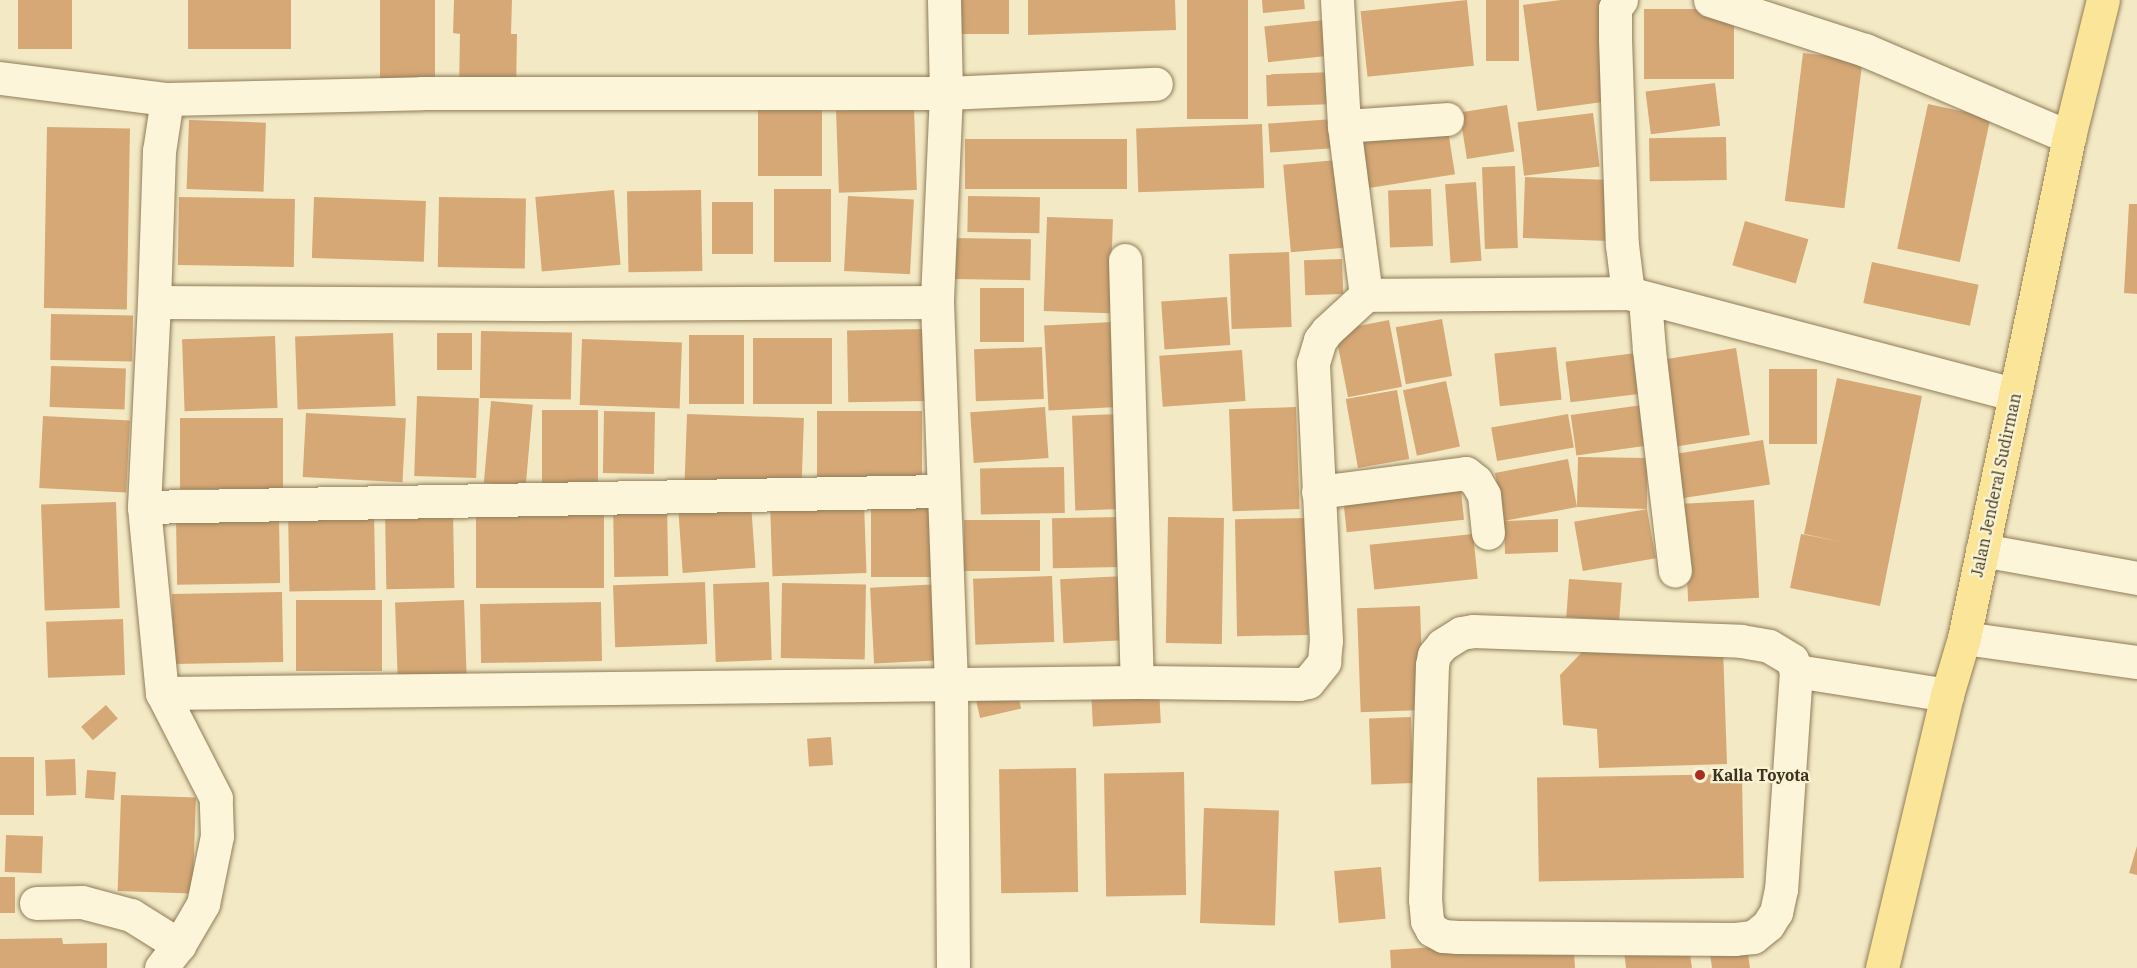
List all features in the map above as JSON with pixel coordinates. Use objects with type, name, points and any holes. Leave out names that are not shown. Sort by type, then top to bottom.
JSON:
[{"type":"main road","name":"Jalan Jenderal Sudirman","points":[[1882,968],[1947,695],[1964,638],[2069,137],[2103,0]]},
{"type":"street","points":[[944,0],[946,93],[937,302],[942,491],[951,685],[953,968]]},
{"type":"street","points":[[1337,0],[1344,126],[1366,295]]},
{"type":"street","points":[[1621,0],[1615,8],[1615,39],[1622,245],[1637,296],[1649,350],[1675,570]]},
{"type":"street","points":[[1710,0],[1865,50],[2069,137]]},
{"type":"street","points":[[0,78],[167,99],[422,93],[946,93],[1156,84]]},
{"type":"street","points":[[36,903],[82,902],[131,915],[170,957],[203,904],[217,836],[216,798],[162,693],[144,507],[159,151],[167,99]]},
{"type":"street","points":[[1344,126],[1447,119]]},
{"type":"street","points":[[1125,260],[1137,682]]},
{"type":"street","points":[[162,693],[1137,682],[1299,684],[1308,682],[1317,674],[1324,662],[1326,641],[1312,363],[1320,340],[1327,331],[1366,295],[1637,296],[2014,394]]},
{"type":"street","points":[[154,302],[540,304],[937,302]]},
{"type":"street","points":[[1318,492],[1466,473],[1476,481],[1484,495],[1488,533]]},
{"type":"street","points":[[144,507],[942,491]]},
{"type":"street","points":[[1982,550],[2137,578]]},
{"type":"street","points":[[1473,631],[1741,641],[1768,646],[1783,653],[1792,660],[1796,671],[1781,889],[1776,912],[1768,925],[1753,937],[1458,937],[1443,936],[1432,930],[1427,921],[1425,900],[1432,665],[1434,655],[1451,638],[1473,631]]},
{"type":"street","points":[[1964,638],[2137,662]]},
{"type":"street","points":[[1796,671],[1947,695]]},
{"type":"building","points":[[18,0],[72,0],[72,49],[18,49]]},
{"type":"building","points":[[188,0],[291,0],[291,49],[188,49]]},
{"type":"building","points":[[380,0],[435,0],[435,82],[380,82]]},
{"type":"building","points":[[454,0],[512,0],[511,34],[517,34],[516,90],[459,89],[460,34],[453,33]]},
{"type":"building","points":[[958,0],[1009,0],[1009,34],[958,34]]},
{"type":"building","points":[[1028,0],[1175,0],[1176,30],[1028,35]]},
{"type":"building","points":[[1187,0],[1248,0],[1248,119],[1187,119]]},
{"type":"building","points":[[1262,0],[1304,0],[1305,9],[1263,13]]},
{"type":"building","points":[[1467,0],[1474,66],[1367,77],[1361,11]]},
{"type":"building","points":[[1486,0],[1519,0],[1519,61],[1486,61]]},
{"type":"building","points":[[1561,0],[1604,0],[1617,100],[1537,111],[1523,5]]},
{"type":"building","points":[[1644,9],[1734,9],[1734,79],[1644,79]]},
{"type":"building","points":[[1325,20],[1329,56],[1268,62],[1264,26]]},
{"type":"building","points":[[1803,53],[1863,60],[1844,208],[1785,201]]},
{"type":"building","points":[[1334,72],[1335,104],[1267,106],[1266,74]]},
{"type":"building","points":[[1715,83],[1720,126],[1651,134],[1646,92]]},
{"type":"building","points":[[1928,104],[1991,117],[1960,262],[1897,249]]},
{"type":"building","points":[[1507,105],[1514,151],[1467,159],[1460,113]]},
{"type":"building","points":[[758,106],[822,106],[822,176],[758,176]]},
{"type":"building","points":[[914,108],[917,190],[839,193],[836,111]]},
{"type":"building","points":[[1593,113],[1600,167],[1524,176],[1518,122]]},
{"type":"building","points":[[1334,119],[1336,148],[1270,153],[1268,124]]},
{"type":"building","points":[[189,120],[266,123],[264,192],[187,189]]},
{"type":"building","points":[[1262,124],[1264,188],[1138,192],[1136,128]]},
{"type":"building","points":[[1447,124],[1455,174],[1366,188],[1358,138]]},
{"type":"building","points":[[47,127],[130,128],[127,309],[44,308]]},
{"type":"building","points":[[1726,137],[1727,180],[1650,181],[1649,138]]},
{"type":"building","points":[[965,139],[1127,139],[1127,189],[965,189]]},
{"type":"building","points":[[1337,160],[1345,248],[1291,252],[1283,165]]},
{"type":"building","points":[[1515,166],[1518,248],[1485,249],[1482,167]]},
{"type":"building","points":[[1525,177],[1618,180],[1616,241],[1523,238]]},
{"type":"building","points":[[1476,182],[1482,261],[1451,263],[1445,184]]},
{"type":"building","points":[[774,189],[831,189],[831,262],[774,262]]},
{"type":"building","points":[[1431,189],[1433,246],[1390,247],[1388,191]]},
{"type":"building","points":[[614,190],[621,265],[542,272],[535,197]]},
{"type":"building","points":[[701,190],[702,271],[628,272],[627,191]]},
{"type":"building","points":[[848,196],[914,199],[910,274],[844,271]]},
{"type":"building","points":[[968,196],[1040,197],[1039,233],[967,232]]},
{"type":"building","points":[[179,197],[295,199],[294,267],[178,265]]},
{"type":"building","points":[[314,197],[426,201],[424,262],[312,258]]},
{"type":"building","points":[[439,197],[526,199],[525,269],[438,267]]},
{"type":"building","points":[[712,202],[753,202],[753,254],[712,254]]},
{"type":"building","points":[[2129,204],[2137,204],[2137,294],[2124,293]]},
{"type":"building","points":[[1047,217],[1113,219],[1110,313],[1044,311]]},
{"type":"building","points":[[1745,221],[1808,239],[1796,283],[1732,265]]},
{"type":"building","points":[[954,238],[1031,239],[1030,280],[953,279]]},
{"type":"building","points":[[1289,252],[1292,327],[1232,329],[1229,254]]},
{"type":"building","points":[[1342,259],[1343,294],[1305,295],[1304,260]]},
{"type":"building","points":[[1872,262],[1979,285],[1970,326],[1863,303]]},
{"type":"building","points":[[980,288],[1024,288],[1024,342],[980,342]]},
{"type":"building","points":[[1227,297],[1230,345],[1165,349],[1161,302]]},
{"type":"building","points":[[51,314],[133,315],[132,361],[50,360]]},
{"type":"building","points":[[1442,319],[1452,376],[1406,384],[1396,327]]},
{"type":"building","points":[[1389,320],[1402,387],[1348,397],[1335,330]]},
{"type":"building","points":[[1113,322],[1117,407],[1049,410],[1044,326]]},
{"type":"building","points":[[926,329],[927,401],[848,402],[847,330]]},
{"type":"building","points":[[481,331],[572,333],[571,400],[480,398]]},
{"type":"building","points":[[393,333],[396,406],[298,409],[295,336]]},
{"type":"building","points":[[437,333],[472,333],[472,370],[437,370]]},
{"type":"building","points":[[689,335],[744,335],[744,404],[689,404]]},
{"type":"building","points":[[275,336],[278,408],[185,411],[182,339]]},
{"type":"building","points":[[753,338],[832,338],[832,404],[753,404]]},
{"type":"building","points":[[582,339],[682,342],[680,408],[580,405]]},
{"type":"building","points":[[1042,347],[1044,399],[976,401],[974,349]]},
{"type":"building","points":[[1556,347],[1562,400],[1500,406],[1494,353]]},
{"type":"building","points":[[1736,348],[1750,435],[1665,448],[1651,361]]},
{"type":"building","points":[[1242,350],[1246,401],[1163,407],[1159,356]]},
{"type":"building","points":[[1636,353],[1641,394],[1571,402],[1566,362]]},
{"type":"building","points":[[51,366],[126,369],[125,410],[50,407]]},
{"type":"building","points":[[1769,369],[1817,369],[1817,444],[1769,444]]},
{"type":"building","points":[[1837,378],[1922,396],[1880,606],[1790,588],[1801,534],[1843,542],[1804,534]]},
{"type":"building","points":[[1446,381],[1460,447],[1417,456],[1403,390]]},
{"type":"building","points":[[1397,390],[1409,459],[1358,468],[1346,399]]},
{"type":"building","points":[[417,396],[479,398],[476,478],[414,476]]},
{"type":"building","points":[[491,401],[533,405],[526,486],[484,483]]},
{"type":"building","points":[[1642,405],[1648,446],[1576,456],[1571,415]]},
{"type":"building","points":[[1045,407],[1049,458],[974,463],[970,412]]},
{"type":"building","points":[[1296,407],[1300,509],[1233,511],[1229,409]]},
{"type":"building","points":[[542,410],[598,410],[598,483],[542,483]]},
{"type":"building","points":[[604,411],[655,412],[654,474],[603,473]]},
{"type":"building","points":[[817,411],[922,411],[922,485],[817,485]]},
{"type":"building","points":[[306,413],[406,418],[403,482],[303,477]]},
{"type":"building","points":[[687,414],[804,418],[801,488],[685,484]]},
{"type":"building","points":[[1119,414],[1122,509],[1075,511],[1072,416]]},
{"type":"building","points":[[1568,414],[1574,447],[1497,461],[1491,428]]},
{"type":"building","points":[[43,416],[130,421],[126,492],[39,488]]},
{"type":"building","points":[[180,418],[283,418],[283,489],[180,489]]},
{"type":"building","points":[[1763,440],[1770,484],[1674,500],[1667,455]]},
{"type":"building","points":[[1578,457],[1647,458],[1647,509],[1577,507]]},
{"type":"building","points":[[1568,459],[1577,507],[1504,521],[1495,473]]},
{"type":"building","points":[[1064,467],[1065,513],[981,514],[980,468]]},
{"type":"building","points":[[1461,491],[1464,520],[1347,532],[1344,503]]},
{"type":"building","points":[[1754,500],[1759,598],[1688,602],[1683,504]]},
{"type":"building","points":[[871,501],[939,501],[939,577],[871,577]]},
{"type":"building","points":[[116,502],[120,608],[45,611],[41,505]]},
{"type":"building","points":[[667,502],[668,576],[614,577],[613,503]]},
{"type":"building","points":[[864,502],[866,573],[773,576],[770,505]]},
{"type":"building","points":[[751,503],[756,568],[683,573],[678,508]]},
{"type":"building","points":[[476,507],[604,507],[604,588],[476,588]]},
{"type":"building","points":[[374,509],[375,590],[289,591],[288,511]]},
{"type":"building","points":[[1647,509],[1656,558],[1583,571],[1574,522]]},
{"type":"building","points":[[453,510],[454,588],[386,589],[385,511]]},
{"type":"building","points":[[1120,517],[1121,567],[1053,568],[1052,518]]},
{"type":"building","points":[[1168,517],[1224,518],[1222,644],[1166,643]]},
{"type":"building","points":[[279,518],[280,583],[177,585],[176,520]]},
{"type":"building","points":[[1306,518],[1308,635],[1237,636],[1235,519]]},
{"type":"building","points":[[1558,519],[1558,552],[1505,554],[1504,521]]},
{"type":"building","points":[[964,520],[1040,520],[1040,571],[964,571]]},
{"type":"building","points":[[1473,534],[1478,579],[1374,590],[1370,545]]},
{"type":"building","points":[[1052,576],[1054,642],[975,645],[973,579]]},
{"type":"building","points":[[1124,576],[1127,640],[1063,643],[1060,579]]},
{"type":"building","points":[[1569,579],[1622,583],[1619,621],[1566,617]]},
{"type":"building","points":[[705,582],[707,644],[615,647],[613,585]]},
{"type":"building","points":[[769,582],[772,660],[716,662],[713,584]]},
{"type":"building","points":[[782,583],[866,584],[865,659],[781,658]]},
{"type":"building","points":[[941,584],[945,660],[874,664],[870,588]]},
{"type":"building","points":[[282,592],[283,662],[173,664],[172,594]]},
{"type":"building","points":[[296,600],[382,600],[382,671],[296,671]]},
{"type":"building","points":[[464,600],[467,677],[398,679],[395,602]]},
{"type":"building","points":[[601,602],[602,661],[481,663],[480,604]]},
{"type":"building","points":[[1420,606],[1424,710],[1361,712],[1357,608]]},
{"type":"building","points":[[123,619],[125,675],[48,678],[46,622]]},
{"type":"building","points":[[1587,647],[1723,647],[1727,764],[1599,768],[1597,729],[1563,725],[1560,675]]},
{"type":"building","points":[[1159,688],[1161,723],[1093,727],[1091,692]]},
{"type":"building","points":[[1017,691],[1021,709],[980,718],[976,700]]},
{"type":"building","points":[[106,705],[118,719],[93,740],[81,727]]},
{"type":"building","points":[[1411,717],[1413,783],[1371,784],[1369,718]]},
{"type":"building","points":[[831,737],[833,765],[809,767],[807,739]]},
{"type":"building","points":[[0,757],[34,757],[34,815],[0,815]]},
{"type":"building","points":[[75,759],[76,795],[46,796],[45,760]]},
{"type":"building","points":[[1076,768],[1078,892],[1001,893],[999,769]]},
{"type":"building","points":[[87,770],[116,772],[114,800],[85,798]]},
{"type":"building","points":[[1184,772],[1186,895],[1106,896],[1104,773]]},
{"type":"building","points":[[1742,774],[1744,878],[1539,882],[1537,778]]},
{"type":"building","points":[[121,795],[196,798],[193,894],[118,891]]},
{"type":"building","points":[[1204,808],[1279,811],[1275,926],[1200,923]]},
{"type":"building","points":[[6,835],[43,836],[42,873],[5,872]]},
{"type":"building","points":[[2137,846],[2137,875],[2129,873]]},
{"type":"building","points":[[1381,867],[1386,919],[1339,923],[1334,871]]},
{"type":"building","points":[[0,877],[15,877],[15,913],[0,913]]},
{"type":"building","points":[[62,938],[63,944],[107,943],[107,968],[0,968],[0,939]]},
{"type":"building","points":[[1573,938],[1575,968],[1391,968],[1390,950]]},
{"type":"building","points":[[1746,940],[1750,968],[1712,968],[1709,945]]},
{"type":"building","points":[[1688,942],[1692,968],[1626,968],[1624,951]]},
{"type":"place","name":"Kalla Toyota","points":[[1700,775]]}]
